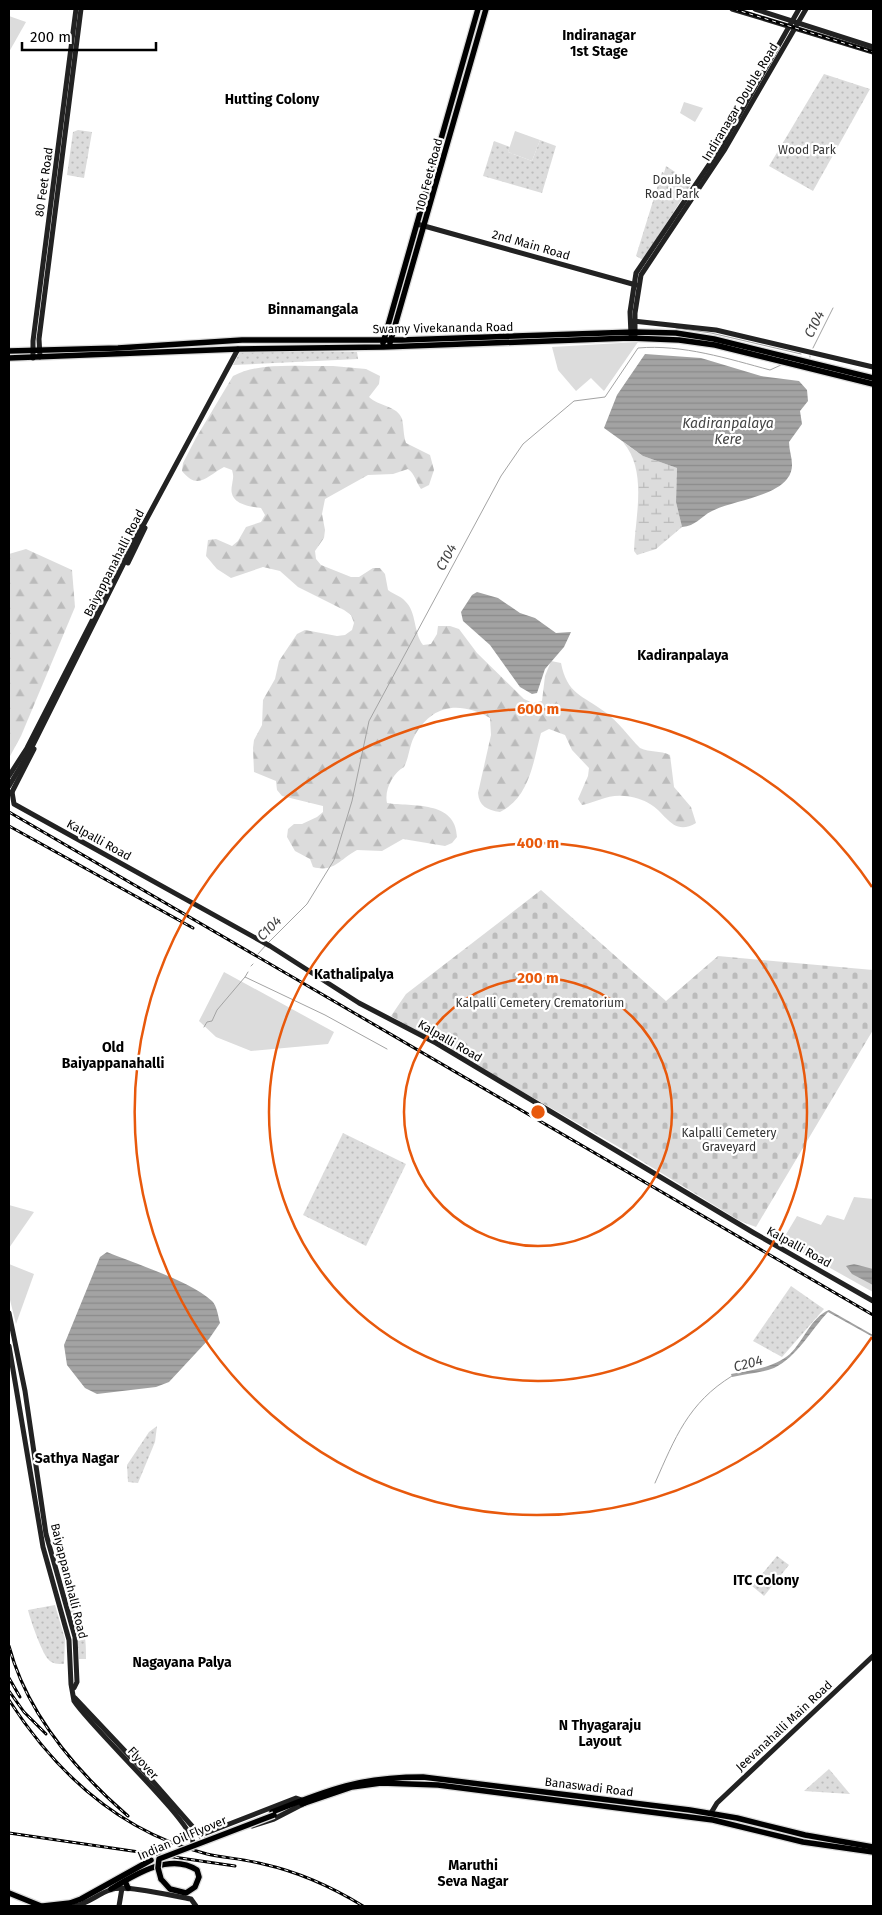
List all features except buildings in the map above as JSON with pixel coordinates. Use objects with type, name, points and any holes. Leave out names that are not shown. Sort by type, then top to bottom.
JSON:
[{"type":"main road","name":"100 Feet Road","points":[[387,343],[417,224],[478,9]]},
{"type":"main road","name":"100 Feet Road","points":[[387,343],[425,226],[486,9]]},
{"type":"main road","name":"Swamy Vivekananda Road","points":[[9,358],[676,333],[714,339],[873,378]]},
{"type":"main road","name":"Swamy Vivekananda Road","points":[[633,335],[715,345],[873,384]]},
{"type":"main road","name":"Swamy Vivekananda Road","points":[[9,350],[242,340],[387,343]]},
{"type":"main road","name":"Banaswadi Road","points":[[304,1801],[335,1787],[363,1780],[423,1777],[711,1813],[805,1835],[873,1847]]},
{"type":"main road","name":"Banaswadi Road","points":[[304,1801],[336,1791],[381,1783],[438,1785],[713,1820],[803,1842],[873,1852]]},
{"type":"main road","name":"Indian Oil Flyover","points":[[42,1906],[82,1900],[151,1860],[304,1801]]},
{"type":"main road","name":"Indian Oil Flyover","points":[[60,1906],[82,1900],[159,1859],[273,1813]]},
{"type":"main road","points":[[111,1889],[155,1867],[178,1864],[192,1866],[199,1873],[198,1883],[186,1893],[175,1892],[165,1885],[159,1874],[159,1859]]},
{"type":"main road","points":[[125,1881],[125,1888]]},
{"type":"main road","points":[[9,1893],[42,1906]]},
{"type":"street","name":"80 Feet Road","points":[[34,358],[33,350],[76,9]]},
{"type":"street","name":"80 Feet Road","points":[[40,357],[39,339],[81,9]]},
{"type":"street","points":[[732,9],[794,24],[873,47]]},
{"type":"street","points":[[754,9],[873,52]]},
{"type":"street","name":"Indiranagar Double Road","points":[[794,24],[799,9]]},
{"type":"street","name":"Indiranagar Double Road","points":[[633,335],[636,285],[641,275],[725,149],[794,24],[806,9]]},
{"type":"street","name":"2nd Main Road","points":[[417,224],[636,285]]},
{"type":"street","points":[[633,321],[716,330],[873,367]]},
{"type":"street","name":"Baiyappanahalli Road","points":[[9,786],[31,749],[138,535],[238,349]]},
{"type":"street","points":[[11,793],[144,532],[150,515]]},
{"type":"street","points":[[9,776],[27,748],[137,529],[150,515]]},
{"type":"street","name":"Kalpalli Road","points":[[11,793],[14,804],[266,944],[359,1003],[436,1044],[745,1228],[873,1300]]},
{"type":"street","name":"Baiyappanahalli Road","points":[[9,1313],[25,1391],[46,1534],[75,1637],[77,1676],[74,1688]]},
{"type":"street","name":"Baiyappanahalli Road","points":[[9,1346],[43,1547],[70,1640],[71,1684],[74,1688]]},
{"type":"street","name":"Jeevanahalli Main Road","points":[[711,1813],[717,1802],[873,1656]]},
{"type":"street","points":[[74,1688],[75,1701],[201,1836],[205,1843],[274,1819],[304,1801]]},
{"type":"street","name":"Flyover","points":[[75,1701],[192,1835],[193,1843]]},
{"type":"street","points":[[201,1836],[296,1798],[304,1801]]},
{"type":"street","points":[[251,1815],[260,1824]]},
{"type":"street","points":[[118,1906],[125,1888]]},
{"type":"street","points":[[75,1906],[85,1904],[111,1889],[125,1888],[191,1899],[196,1906]]},
{"type":"green space","points":[[9,16],[26,22],[9,52]]},
{"type":"green space","name":"Wood Park","points":[[824,74],[870,89],[813,191],[769,166]]},
{"type":"green space","points":[[684,102],[703,108],[695,122],[680,113]]},
{"type":"green space","points":[[78,130],[92,132],[84,178],[67,175],[73,132]]},
{"type":"green space","points":[[515,131],[540,140],[532,161],[508,152]]},
{"type":"green space","points":[[540,140],[556,146],[542,193],[483,176],[494,141],[510,147],[508,152],[532,161]]},
{"type":"green space","name":"Double Road Park","points":[[666,166],[692,183],[643,260],[636,256],[662,172],[664,173]]},
{"type":"green space","points":[[638,342],[604,391],[591,378],[576,391],[558,370],[552,347]]},
{"type":"green space","points":[[240,352],[357,352],[358,359],[233,365]]},
{"type":"green space","points":[[333,366],[366,369],[380,376],[379,384],[369,397],[400,415],[406,443],[430,455],[434,470],[429,485],[421,489],[408,469],[393,474],[368,475],[325,499],[322,514],[325,530],[324,538],[315,551],[316,559],[321,565],[351,577],[359,577],[373,568],[380,568],[385,574],[388,590],[401,598],[409,606],[423,645],[431,644],[437,634],[438,626],[450,626],[459,629],[477,653],[524,699],[533,703],[542,701],[545,676],[551,661],[561,663],[571,688],[610,716],[640,748],[670,755],[674,787],[691,807],[696,823],[688,827],[676,826],[650,804],[631,797],[613,796],[582,805],[578,799],[588,776],[589,768],[572,750],[565,735],[549,729],[541,733],[529,778],[518,797],[500,812],[488,809],[480,801],[478,793],[491,735],[490,718],[468,709],[457,708],[438,712],[421,726],[412,741],[404,767],[396,773],[390,782],[386,798],[387,803],[420,806],[441,811],[455,825],[457,837],[452,843],[445,846],[403,839],[382,851],[357,850],[332,867],[326,868],[313,867],[310,859],[295,851],[287,837],[288,829],[294,824],[302,824],[317,817],[323,812],[323,806],[282,796],[277,790],[276,781],[254,772],[254,740],[262,725],[263,700],[275,679],[279,661],[297,634],[305,630],[337,636],[345,635],[352,630],[354,623],[351,615],[344,610],[298,587],[280,571],[263,567],[231,578],[217,569],[206,556],[208,540],[216,539],[232,546],[238,541],[246,527],[261,522],[265,515],[261,508],[240,503],[233,496],[232,470],[224,467],[198,481],[188,477],[182,471],[183,463],[196,438],[233,376],[256,368]]},
{"type":"green space","points":[[623,442],[643,456],[677,468],[676,502],[682,527],[656,549],[637,555],[634,551],[638,509],[638,480],[631,454]]},
{"type":"green space","points":[[26,549],[72,570],[75,607],[21,736],[9,758],[9,554]]},
{"type":"green space","name":"Kalpalli Cemetery Crematorium","points":[[541,890],[666,1001],[718,956],[873,970],[873,1030],[756,1227],[740,1221],[617,1146],[391,1016],[406,994]]},
{"type":"green space","points":[[224,972],[334,1032],[328,1044],[251,1051],[216,1037],[199,1021]]},
{"type":"green space","points":[[343,1133],[406,1164],[366,1246],[303,1215]]},
{"type":"green space","points":[[854,1197],[873,1199],[873,1292],[782,1241],[797,1216],[821,1225],[827,1215],[844,1220]]},
{"type":"green space","points":[[9,1205],[34,1212],[9,1248]]},
{"type":"green space","points":[[9,1264],[34,1274],[16,1324],[9,1296]]},
{"type":"green space","points":[[791,1286],[824,1309],[782,1357],[753,1341]]},
{"type":"green space","points":[[157,1426],[155,1442],[138,1483],[128,1482],[127,1465],[149,1432]]},
{"type":"green space","points":[[777,1556],[789,1565],[764,1596],[752,1586]]},
{"type":"green space","points":[[65,1597],[73,1597],[73,1607],[84,1632],[86,1659],[79,1659],[77,1630]]},
{"type":"green space","points":[[55,1605],[65,1639],[64,1664],[53,1663],[46,1656],[36,1636],[28,1610]]},
{"type":"green space","points":[[829,1769],[850,1794],[804,1791]]},
{"type":"water","name":"Kadiranpalaya Kere","points":[[645,354],[701,358],[761,376],[799,381],[807,390],[808,401],[800,411],[802,424],[789,442],[792,470],[787,479],[772,490],[720,507],[691,525],[682,527],[676,502],[677,468],[643,456],[604,428],[617,395]]},
{"type":"water","points":[[477,592],[498,598],[520,613],[535,618],[556,633],[571,632],[564,647],[545,669],[537,693],[532,694],[520,687],[490,645],[463,621],[461,612],[472,595]]},
{"type":"water","points":[[107,1252],[190,1287],[212,1301],[215,1306],[220,1323],[209,1339],[169,1382],[156,1387],[97,1394],[85,1388],[67,1365],[64,1345],[100,1257]]},
{"type":"water","points":[[854,1264],[873,1269],[873,1285],[852,1274],[846,1266]]},
{"type":"water","points":[[829,1310],[873,1335],[873,1337],[828,1312],[797,1350],[782,1363],[769,1370],[732,1377],[731,1374],[762,1368],[783,1359],[795,1349],[817,1318]]},
{"type":"waterway","name":"C104","points":[[813,348],[833,308]]},
{"type":"waterway","points":[[676,328],[711,333],[801,354]]},
{"type":"waterway","name":"C104","points":[[269,942],[307,904],[334,860],[352,801],[369,721],[501,476],[523,444],[574,401],[605,397],[638,348],[655,347],[688,350],[770,370],[781,365]]},
{"type":"waterway","name":"C104","points":[[258,954],[266,945]]},
{"type":"waterway","points":[[248,972],[245,977],[325,1015],[387,1049]]},
{"type":"waterway","name":"C104","points":[[204,1027],[207,1022],[212,1021],[217,1010],[245,977]]},
{"type":"waterway","name":"C204","points":[[655,1483],[684,1423],[704,1398],[732,1376]]},
{"type":"railway","points":[[734,9],[873,52]]},
{"type":"railway","points":[[9,812],[873,1315]]},
{"type":"railway","points":[[9,826],[193,928]]},
{"type":"railway","points":[[9,1646],[17,1671],[28,1695],[55,1739],[90,1780],[128,1816]]},
{"type":"railway","points":[[9,1678],[20,1697]]},
{"type":"railway","points":[[9,1691],[24,1712],[46,1734]]},
{"type":"railway","points":[[9,1700],[27,1727],[69,1775],[119,1815],[146,1831],[175,1844],[207,1854],[256,1862],[289,1871],[327,1886],[363,1906]]},
{"type":"railway","points":[[9,1833],[235,1866]]},
{"type":"district","name":"Indiranagar 1st Stage","points":[[599,43]]},
{"type":"district","name":"Hutting Colony","points":[[272,99]]},
{"type":"district","name":"Binnamangala","points":[[313,309]]},
{"type":"district","name":"Kadiranpalaya","points":[[683,655]]},
{"type":"district","name":"Kathalipalya","points":[[354,974]]},
{"type":"district","name":"Old Baiyappanahalli","points":[[113,1056]]},
{"type":"district","name":"Sathya Nagar","points":[[77,1458]]},
{"type":"district","name":"ITC Colony","points":[[766,1580]]},
{"type":"district","name":"Nagayana Palya","points":[[182,1662]]},
{"type":"district","name":"N Thyagaraju Layout","points":[[600,1734]]},
{"type":"district","name":"Maruthi Seva Nagar","points":[[473,1874]]},
{"type":"park label","name":"Kalpalli Cemetery Graveyard","points":[[729,1140]]}]
